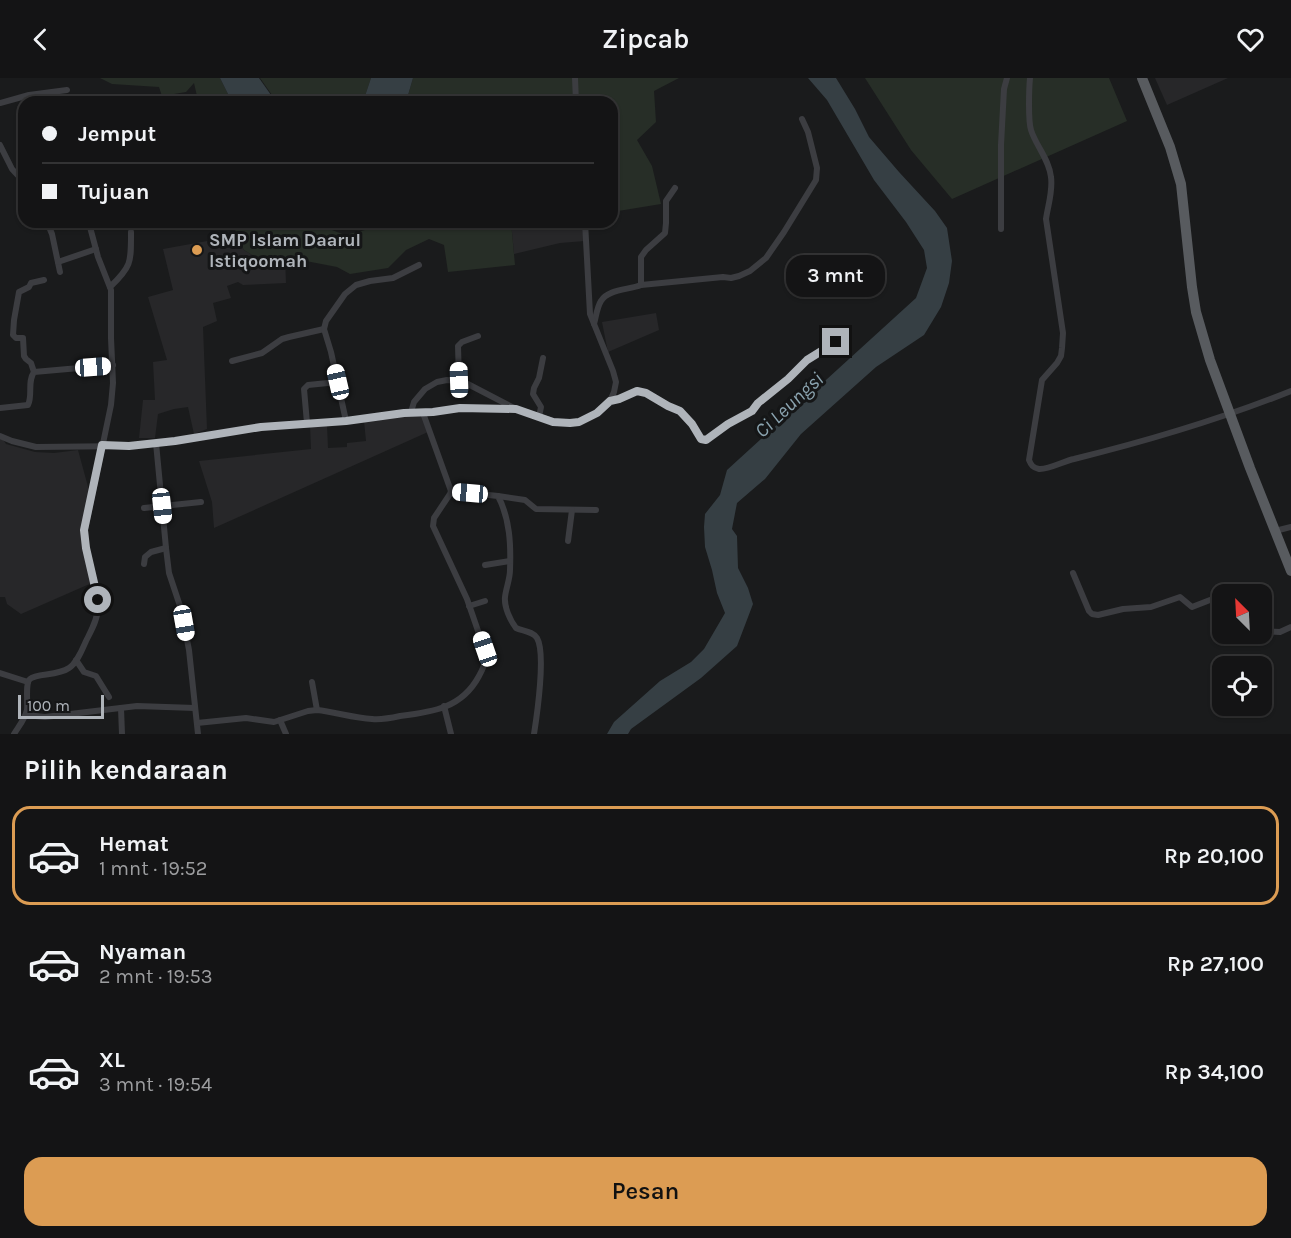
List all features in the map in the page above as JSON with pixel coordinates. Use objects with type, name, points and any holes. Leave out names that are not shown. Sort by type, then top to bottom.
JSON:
[{"type":"main road","points":[[1142,78],[1170,147],[1181,184],[1196,312],[1210,360],[1291,571]]},
{"type":"street","points":[[575,78],[576,96]]},
{"type":"street","points":[[1001,229],[1001,146],[1004,89],[1007,78]]},
{"type":"street","points":[[1030,78],[1031,129],[1051,173],[1051,194],[1046,219],[1063,333],[1061,356],[1058,363],[1042,380],[1029,460],[1031,465],[1039,469],[1047,468],[1072,459],[1147,440],[1229,414],[1291,391]]},
{"type":"street","points":[[25,96],[67,90]]},
{"type":"street","points":[[0,103],[18,98]]},
{"type":"street","points":[[594,325],[600,302],[612,292],[641,285],[731,278],[750,271],[766,258],[816,180],[817,168],[802,119]]},
{"type":"street","points":[[0,144],[12,169],[18,176]]},
{"type":"street","points":[[641,285],[641,257],[665,233],[666,201],[675,188]]},
{"type":"street","points":[[49,228],[60,272]]},
{"type":"street","points":[[14,734],[26,715],[28,682],[34,676],[62,672],[72,667],[90,632],[98,609],[84,530],[112,395],[113,365],[110,287],[90,228]]},
{"type":"street","points":[[411,412],[414,402],[425,389],[430,385],[447,380],[459,380],[516,409],[560,423],[579,422],[597,413],[610,401],[615,387],[615,377],[594,325],[589,304],[585,228]]},
{"type":"street","points":[[110,287],[123,275],[131,261],[131,232]]},
{"type":"street","points":[[58,262],[96,249]]},
{"type":"street","points":[[346,421],[324,329],[326,321],[352,288],[361,283],[397,276],[420,266]]},
{"type":"street","points":[[0,408],[25,406],[30,400],[31,377],[34,372],[31,363],[24,356],[23,339],[14,338],[14,321],[19,292],[29,287],[31,283],[44,280]]},
{"type":"street","points":[[232,361],[262,353],[282,339],[324,329]]},
{"type":"street","points":[[459,380],[458,346],[478,336]]},
{"type":"street","points":[[610,401],[637,391],[646,393],[680,411],[692,424],[701,439],[706,440],[728,424],[752,411],[807,360],[836,342]]},
{"type":"street","points":[[539,417],[541,407],[533,394],[543,358]]},
{"type":"street","points":[[34,372],[113,365]]},
{"type":"street","points":[[307,423],[304,389],[308,385],[338,382]]},
{"type":"street","points":[[0,436],[36,447],[129,446],[261,427],[346,421],[411,412],[423,413],[460,408],[516,409]]},
{"type":"street","points":[[197,723],[246,718],[274,722],[317,710],[373,719],[420,714],[457,701],[471,689],[486,659],[485,649],[469,606],[432,523],[451,491],[423,413]]},
{"type":"street","points":[[156,443],[165,548],[189,650],[198,734]]},
{"type":"street","points":[[451,491],[525,500],[536,508],[596,510]]},
{"type":"street","points":[[498,496],[510,536],[509,581],[505,601],[509,616],[516,628],[536,636],[540,652],[539,700],[534,734]]},
{"type":"street","points":[[144,508],[201,502]]},
{"type":"street","points":[[568,541],[572,510]]},
{"type":"street","points":[[1275,531],[1291,527]]},
{"type":"street","points":[[144,564],[145,557],[151,552],[165,548]]},
{"type":"street","points":[[485,565],[510,561]]},
{"type":"street","points":[[1073,573],[1092,614],[1151,607],[1180,597],[1194,607],[1205,601],[1212,600]]},
{"type":"street","points":[[469,606],[485,601]]},
{"type":"street","points":[[1272,632],[1280,633],[1291,627]]},
{"type":"street","points":[[76,660],[84,672],[96,676],[109,697]]},
{"type":"street","points":[[0,673],[28,682]]},
{"type":"street","points":[[312,682],[317,710]]},
{"type":"street","points":[[26,715],[45,717],[137,706],[195,708]]},
{"type":"street","points":[[444,706],[451,734]]},
{"type":"street","points":[[122,708],[122,734]]},
{"type":"street","points":[[280,720],[286,734]]},
{"type":"shaded area","points":[[100,78],[220,78],[229,96],[197,96],[194,83],[186,92],[162,96],[159,87],[112,84]]},
{"type":"shaded area","points":[[220,78],[259,78],[272,96],[229,96]]},
{"type":"shaded area","points":[[260,78],[371,78],[365,96],[273,96]]},
{"type":"shaded area","points":[[371,78],[413,78],[408,96],[365,96]]},
{"type":"shaded area","points":[[413,78],[679,78],[654,91],[656,122],[637,140],[652,166],[661,204],[618,211],[618,96],[408,96]]},
{"type":"shaded area","points":[[808,78],[836,78],[869,137],[935,211],[947,228],[952,261],[949,283],[941,307],[924,335],[876,367],[801,434],[765,479],[737,503],[732,529],[737,536],[738,568],[753,604],[737,646],[701,678],[631,729],[628,734],[607,734],[614,722],[660,681],[691,662],[704,649],[725,613],[717,593],[705,547],[704,527],[705,514],[720,495],[727,470],[916,298],[927,268],[924,250],[874,180],[827,100]]},
{"type":"shaded area","points":[[865,78],[1109,78],[1127,121],[952,199],[911,150]]},
{"type":"shaded area","points":[[1155,78],[1228,78],[1167,105]]},
{"type":"shaded area","points":[[236,228],[327,228],[345,235],[370,228],[512,228],[515,265],[448,272],[444,245],[429,239],[406,250],[388,268],[350,274],[337,267],[285,257],[262,261],[244,250],[235,236]]},
{"type":"shaded area","points":[[512,228],[586,228],[585,241],[560,243],[514,254]]},
{"type":"shaded area","points":[[235,236],[244,250],[262,261],[285,257],[286,283],[243,285],[238,282],[227,286],[231,298],[213,303],[217,321],[203,327],[207,429],[194,434],[188,407],[158,414],[155,438],[139,438],[143,400],[155,400],[153,362],[167,360],[148,297],[173,290],[163,249]]},
{"type":"shaded area","points":[[656,313],[659,330],[608,352],[602,322]]},
{"type":"shaded area","points":[[414,413],[423,417],[428,432],[214,528],[212,502],[199,461],[311,449],[310,425],[327,425],[328,448],[347,447],[347,443],[366,441],[364,421]]},
{"type":"shaded area","points":[[0,435],[6,444],[35,452],[54,453],[78,450],[90,494],[82,528],[94,582],[21,614],[7,604],[5,597],[0,597]]},
{"type":"place","name":"SMP Islam Daarul Istiqoomah","points":[[197,250]]},
{"type":"route","points":[[98,600],[84,530],[102,445],[129,446],[261,427],[346,421],[460,408],[516,409],[553,422],[570,423],[579,422],[597,413],[610,401],[637,391],[646,393],[680,411],[692,424],[698,436],[706,440],[728,424],[752,411],[807,360],[836,342]]},
{"type":"water label","name":"Ci Leungsi","points":[[789,405]]}]
